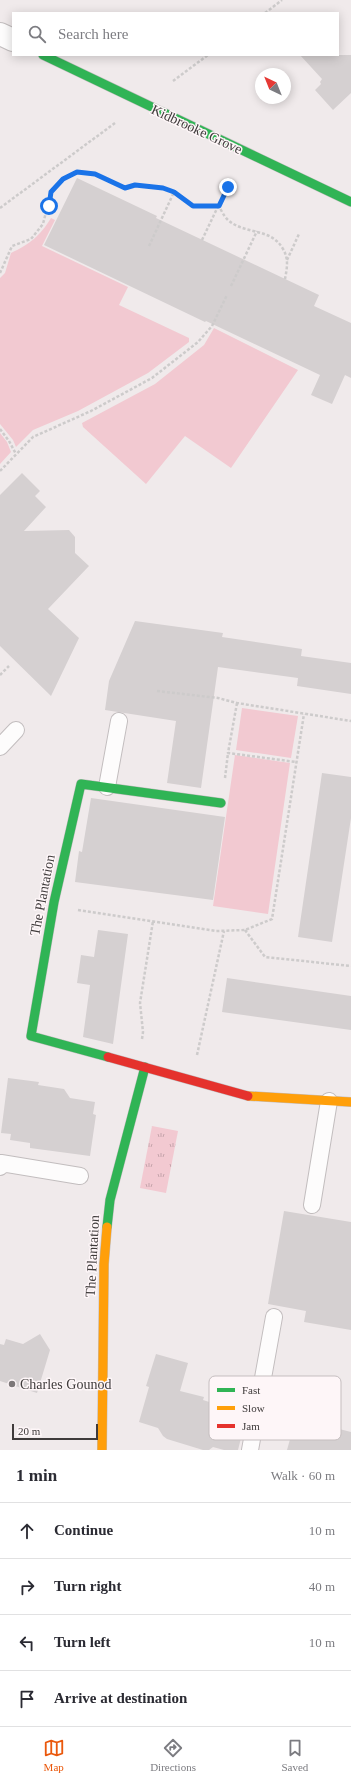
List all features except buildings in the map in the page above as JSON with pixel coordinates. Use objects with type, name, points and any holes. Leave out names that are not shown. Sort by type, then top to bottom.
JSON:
[{"type":"street","points":[[0,34],[12,40]]},
{"type":"street","name":"Kidbrooke Grove","points":[[45,56],[351,202]]},
{"type":"street","name":"The Plantation","points":[[221,804],[81,784],[54,906],[31,1036],[249,1096],[351,1102]]},
{"type":"street","name":"The Plantation","points":[[102,1450],[104,1264],[110,1200],[141,1066]]},
{"type":"lane","points":[[107,787],[119,721]]},
{"type":"lane","points":[[0,747],[16,730]]},
{"type":"lane","points":[[312,1205],[329,1100]]},
{"type":"lane","points":[[0,1168],[1,1163],[80,1176]]},
{"type":"lane","points":[[263,1376],[274,1317]]},
{"type":"lane","points":[[250,1450],[252,1440]]},
{"type":"path","points":[[265,12],[282,0]]},
{"type":"path","points":[[173,81],[207,56]]},
{"type":"path","points":[[0,208],[115,123]]},
{"type":"path","points":[[0,273],[12,246],[31,239],[43,224],[51,192],[63,179],[77,172],[95,174],[125,188],[135,185],[163,188],[174,192],[193,206],[219,206]]},
{"type":"path","points":[[202,240],[231,179]]},
{"type":"path","points":[[149,246],[174,192]]},
{"type":"path","points":[[219,206],[227,219],[237,226],[271,236],[279,242],[288,265],[285,279]]},
{"type":"path","points":[[230,286],[257,231]]},
{"type":"path","points":[[287,260],[299,234]]},
{"type":"path","points":[[0,471],[33,437],[91,411],[152,378],[198,342],[212,326],[227,295]]},
{"type":"path","points":[[0,429],[16,454]]},
{"type":"path","points":[[0,675],[9,666]]},
{"type":"path","points":[[157,691],[218,698],[237,703],[351,721]]},
{"type":"path","points":[[237,703],[228,753],[296,762]]},
{"type":"path","points":[[54,906],[224,931],[245,930],[272,919],[304,714]]},
{"type":"path","points":[[141,1066],[143,1032],[140,1003],[153,921]]},
{"type":"path","points":[[245,930],[265,957],[351,966]]},
{"type":"path","points":[[191,1080],[224,931]]},
{"type":"green space","points":[[51,218],[55,220],[42,246],[128,287],[119,305],[189,338],[189,342],[148,373],[78,411],[33,430],[16,447],[13,440],[0,424],[0,278],[5,273],[11,253],[34,239],[43,230]]},
{"type":"green space","points":[[214,328],[298,370],[231,468],[185,436],[146,484],[83,427],[82,423],[155,384],[204,345]]},
{"type":"green space","points":[[0,433],[7,442],[11,452],[0,464]]},
{"type":"green space","points":[[242,708],[298,716],[291,758],[236,750]]},
{"type":"green space","points":[[235,755],[290,763],[268,914],[213,906]]},
{"type":"green space","points":[[152,1126],[178,1131],[166,1193],[140,1188]]},
{"type":"traffic: fast","points":[[45,56],[351,202]]},
{"type":"traffic: fast","points":[[108,1057],[31,1036],[54,902],[81,784],[221,803]]},
{"type":"traffic: fast","points":[[107,1227],[110,1200],[145,1067]]},
{"type":"traffic: slow","points":[[248,1096],[351,1102]]},
{"type":"traffic: slow","points":[[102,1450],[104,1264],[107,1227]]},
{"type":"traffic: jam","points":[[108,1057],[248,1096]]},
{"type":"place","name":"Charles Gounod","points":[[12,1384]]},
{"type":"route","points":[[49,206],[51,192],[63,179],[77,172],[95,174],[125,188],[135,185],[163,188],[174,192],[193,206],[219,206],[228,187]]}]
